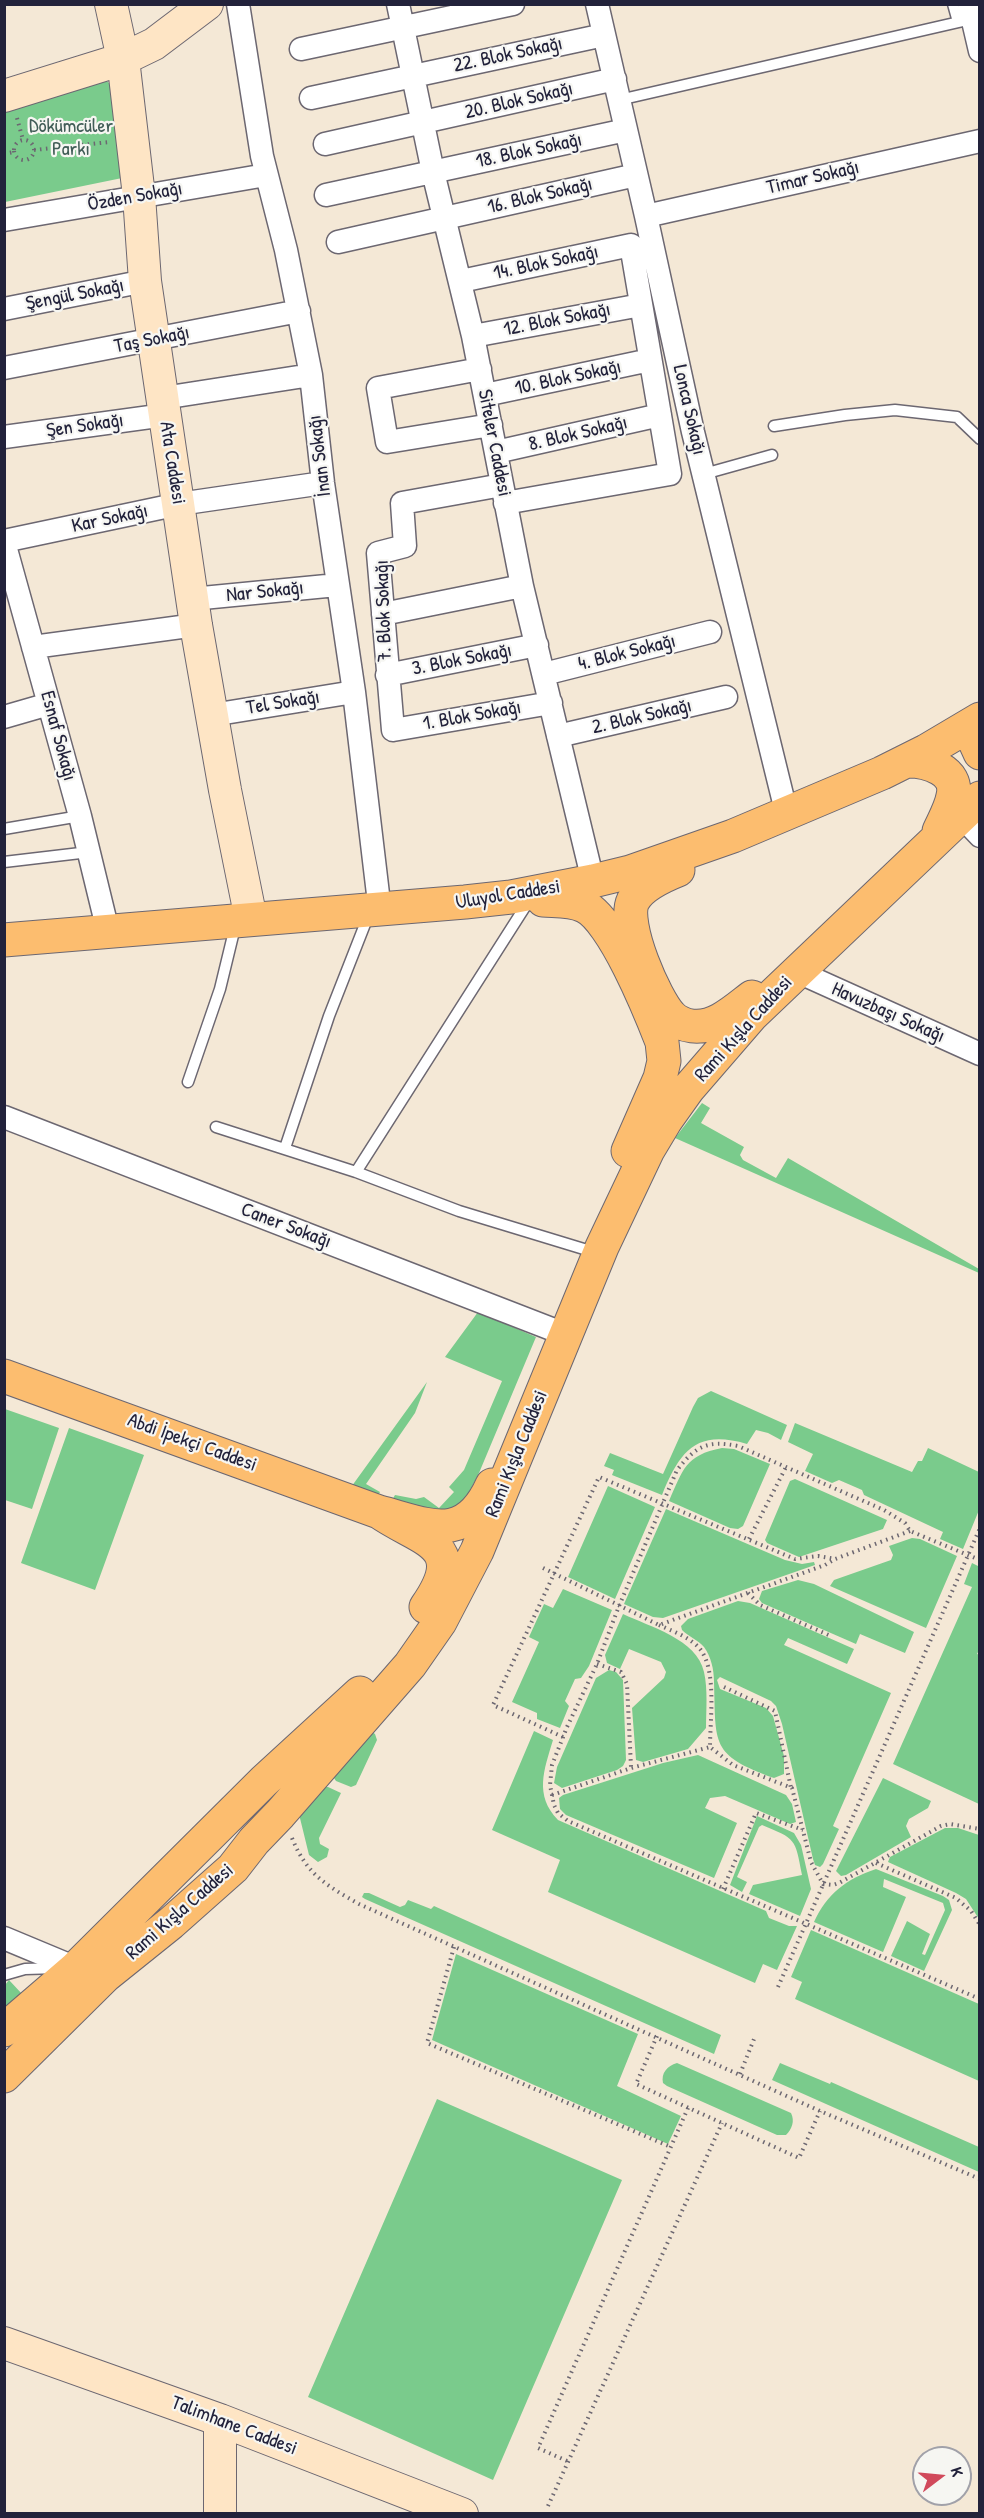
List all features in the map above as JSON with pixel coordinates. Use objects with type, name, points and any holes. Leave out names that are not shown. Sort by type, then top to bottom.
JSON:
[{"type":"main road","name":"Uluyol Caddesi","points":[[4,940],[521,898],[630,872],[733,836],[845,791],[908,760],[978,731]]},
{"type":"main road","points":[[908,760],[933,764],[950,778],[954,787],[952,801],[933,843]]},
{"type":"main road","name":"Rami Kışla Caddesi","points":[[4,2031],[91,1972],[171,1923],[233,1868],[254,1841],[280,1815],[410,1665],[440,1622],[477,1551],[601,1251],[643,1159],[666,1120],[723,1048],[796,971],[933,843],[973,817]]},
{"type":"main road","points":[[733,836],[698,861],[657,880],[634,900],[631,908],[631,925],[635,944],[648,975],[669,1014],[684,1025],[694,1027],[710,1025],[724,1018],[777,981],[796,971]]},
{"type":"main road","points":[[521,898],[570,901],[586,906],[610,930],[662,1042],[664,1061],[660,1078],[619,1174],[601,1251]]},
{"type":"main road","name":"Abdi İpekçi Caddesi","points":[[4,1376],[380,1512]]},
{"type":"main road","points":[[380,1512],[435,1527],[454,1525],[468,1519],[485,1501],[530,1399],[545,1384]]},
{"type":"main road","name":"Rami Kışla Caddesi","points":[[4,2076],[91,1972],[264,1782],[355,1698],[389,1658],[430,1601],[442,1577],[442,1559],[437,1547],[429,1539],[400,1527],[380,1512]]},
{"type":"street","name":"Ata Caddesi","points":[[111,4],[123,59],[139,196],[145,280],[194,612],[244,920]]},
{"type":"street","points":[[4,96],[123,59],[154,44],[207,4]]},
{"type":"street","name":"İnan Sokağı","points":[[238,4],[266,175],[311,375],[323,483],[354,692],[375,911]]},
{"type":"street","name":"Siteler Caddesi","points":[[398,4],[443,218],[461,281],[473,336],[522,586],[593,881]]},
{"type":"street","points":[[301,49],[513,4]]},
{"type":"street","name":"Lonca Sokağı","points":[[597,4],[704,474],[787,815]]},
{"type":"street","points":[[967,15],[980,51]]},
{"type":"street","name":"22. Blok Sokağı","points":[[311,98],[604,35]]},
{"type":"street","name":"20. Blok Sokağı","points":[[325,144],[422,123],[617,89]]},
{"type":"street","name":"18. Blok Sokağı","points":[[326,195],[626,130]]},
{"type":"street","name":"Timar Sokağı","points":[[646,216],[980,141]]},
{"type":"street","name":"Özden Sokağı","points":[[4,220],[266,175]]},
{"type":"street","name":"16. Blok Sokağı","points":[[338,242],[636,175]]},
{"type":"street","name":"14. Blok Sokağı","points":[[461,281],[631,245],[641,305]]},
{"type":"street","name":"Şengül Sokağı","points":[[4,309],[145,280]]},
{"type":"street","points":[[503,494],[670,474],[641,305]]},
{"type":"street","name":"12. Blok Sokağı","points":[[473,336],[641,305]]},
{"type":"street","name":"Taş Sokağı","points":[[4,368],[298,311]]},
{"type":"street","name":"10. Blok Sokağı","points":[[485,395],[650,360]]},
{"type":"street","points":[[480,369],[378,388],[387,442],[491,425]]},
{"type":"street","name":"Şen Sokağı","points":[[4,437],[164,407],[311,375]]},
{"type":"street","name":"8. Blok Sokağı","points":[[496,452],[660,415]]},
{"type":"street","name":"Kar Sokağı","points":[[4,541],[179,504],[323,483]]},
{"type":"street","name":"7. Blok Sokağı","points":[[393,730],[378,553],[405,546],[402,503],[503,494]]},
{"type":"street","name":"Esnaf Sokağı","points":[[4,541],[14,617],[33,647],[80,816],[108,931]]},
{"type":"street","name":"Nar Sokağı","points":[[33,647],[194,612],[337,585]]},
{"type":"street","points":[[383,614],[522,586]]},
{"type":"street","name":"4. Blok Sokağı","points":[[544,674],[710,632]]},
{"type":"street","name":"3. Blok Sokağı","points":[[387,675],[537,645]]},
{"type":"street","name":"Tel Sokağı","points":[[212,715],[354,692]]},
{"type":"street","name":"2. Blok Sokağı","points":[[558,736],[726,697]]},
{"type":"street","name":"1. Blok Sokağı","points":[[393,730],[551,703]]},
{"type":"street","points":[[4,717],[49,705]]},
{"type":"street","name":"Havuzbaşı Sokağı","points":[[796,971],[980,1054]]},
{"type":"street","name":"Caner Sokağı","points":[[4,1117],[567,1335]]},
{"type":"street","points":[[4,1938],[91,1972]]},
{"type":"street","name":"Talimhane Caddesi","points":[[4,2343],[220,2420],[462,2514]]},
{"type":"street","points":[[220,2420],[220,2514]]},
{"type":"lane","points":[[953,4],[967,15]]},
{"type":"lane","points":[[617,89],[967,15]]},
{"type":"lane","points":[[774,426],[895,410],[957,417],[980,439]]},
{"type":"lane","points":[[704,474],[772,455]]},
{"type":"lane","points":[[4,829],[80,816]]},
{"type":"lane","points":[[4,862],[89,852]]},
{"type":"lane","points":[[356,1172],[521,898]]},
{"type":"lane","points":[[285,1148],[329,1016],[375,911]]},
{"type":"lane","points":[[188,1082],[244,920]]},
{"type":"lane","points":[[216,1127],[356,1172],[459,1211],[601,1251]]},
{"type":"lane","points":[[4,1975],[26,1969],[91,1972]]},
{"type":"path","points":[[23,140],[29,142],[34,150],[32,156],[26,160],[17,158],[14,152],[15,145],[23,140]]},
{"type":"path","points":[[34,150],[132,140]]},
{"type":"path","points":[[4,154],[14,152]]},
{"type":"path","points":[[980,1560],[910,1531],[905,1523],[884,1510],[738,1446],[713,1443],[701,1447],[689,1456],[677,1470],[550,1775],[552,1795],[558,1812],[568,1821],[980,1999]]},
{"type":"path","points":[[749,1539],[786,1467]]},
{"type":"path","points":[[564,1737],[493,1705],[599,1477],[795,1559],[818,1556],[835,1559]]},
{"type":"path","points":[[778,1987],[980,1528]]},
{"type":"path","points":[[659,1624],[825,1565],[835,1559],[910,1531]]},
{"type":"path","points":[[543,1568],[659,1624],[693,1642],[699,1648],[708,1662],[711,1676],[710,1747]]},
{"type":"path","points":[[748,1593],[760,1605],[831,1636]]},
{"type":"path","points":[[597,1664],[621,1672],[627,1684],[631,1768]]},
{"type":"path","points":[[724,1687],[775,1711],[811,1862],[823,1884]]},
{"type":"path","points":[[552,1795],[631,1768],[710,1747]]},
{"type":"path","points":[[710,1747],[733,1765],[792,1788]]},
{"type":"path","points":[[723,1889],[756,1813],[803,1830]]},
{"type":"path","points":[[823,1884],[833,1886],[941,1826],[950,1824],[980,1829]]},
{"type":"path","points":[[290,1832],[298,1854],[318,1880],[359,1904],[980,2179]]},
{"type":"path","points":[[875,1863],[956,1898],[971,1911],[980,1925]]},
{"type":"path","points":[[454,1947],[427,2043],[671,2147]]},
{"type":"path","points":[[657,2036],[636,2084],[688,2108],[799,2158],[820,2110]]},
{"type":"path","points":[[740,2074],[754,2039]]},
{"type":"path","points":[[568,2461],[538,2448],[688,2108]]},
{"type":"path","points":[[548,2506],[722,2123]]},
{"type":"green space","name":"Dökümcüler Parkı","points":[[106,80],[113,87],[127,177],[5,202],[4,108]]},
{"type":"green space","points":[[702,1103],[710,1108],[701,1123],[744,1147],[740,1155],[743,1160],[776,1178],[788,1158],[979,1269],[979,1273],[675,1138]]},
{"type":"green space","points":[[478,1312],[536,1337],[479,1473],[460,1509],[444,1519],[388,1507],[395,1495],[416,1499],[424,1497],[439,1508],[454,1492],[449,1487],[464,1470],[502,1381],[445,1357]]},
{"type":"green space","points":[[427,1382],[415,1413],[366,1484],[380,1492],[375,1501],[349,1490]]},
{"type":"green space","points":[[711,1391],[787,1425],[781,1440],[756,1430],[747,1444],[715,1439],[702,1442],[692,1447],[683,1456],[662,1495],[612,1475],[614,1470],[604,1466],[610,1453],[663,1474],[698,1398]]},
{"type":"green space","points":[[5,1409],[59,1428],[32,1509],[5,1500]]},
{"type":"green space","points":[[795,1423],[912,1472],[918,1461],[922,1461],[928,1448],[979,1472],[979,1510],[963,1549],[940,1539],[943,1532],[864,1495],[862,1490],[839,1480],[832,1483],[805,1471],[813,1454],[788,1442]]},
{"type":"green space","points":[[69,1428],[144,1455],[95,1590],[21,1563]]},
{"type":"green space","points":[[722,1448],[734,1449],[770,1464],[743,1526],[738,1529],[730,1528],[669,1501],[687,1465],[700,1455]]},
{"type":"green space","points":[[795,1479],[887,1520],[883,1529],[799,1557],[767,1543],[765,1540],[790,1481]]},
{"type":"green space","points":[[608,1486],[655,1507],[615,1599],[568,1577]]},
{"type":"green space","points":[[666,1509],[785,1560],[802,1564],[814,1562],[815,1565],[663,1618],[653,1617],[624,1604]]},
{"type":"green space","points":[[912,1538],[920,1539],[957,1556],[926,1628],[830,1586],[834,1580],[891,1560],[893,1555],[889,1546]]},
{"type":"green space","points":[[972,1563],[980,1567],[980,1648],[977,1654],[980,1655],[979,1804],[893,1764],[972,1587],[964,1584]]},
{"type":"green space","points":[[798,1580],[814,1584],[914,1632],[905,1653],[860,1634],[856,1644],[762,1603],[759,1599],[762,1591]]},
{"type":"green space","points":[[563,1589],[612,1610],[589,1666],[581,1678],[575,1679],[565,1701],[569,1706],[560,1728],[537,1719],[537,1713],[512,1702],[539,1642],[529,1637],[544,1604],[553,1608]]},
{"type":"green space","points":[[738,1601],[750,1603],[854,1649],[847,1664],[788,1638],[784,1645],[891,1693],[833,1826],[839,1829],[820,1867],[815,1865],[813,1859],[776,1706],[771,1701],[720,1677],[717,1680],[720,1689],[766,1708],[773,1716],[784,1756],[784,1774],[774,1778],[738,1762],[727,1754],[721,1745],[715,1720],[714,1677],[710,1659],[702,1645],[682,1630],[681,1626],[688,1619]]},
{"type":"green space","points":[[623,1614],[671,1636],[692,1651],[700,1661],[706,1686],[706,1728],[688,1749],[643,1762],[636,1760],[632,1708],[664,1678],[666,1672],[661,1662],[629,1649],[620,1669],[607,1663],[605,1655]]},
{"type":"green space","points":[[609,1670],[616,1672],[623,1680],[626,1760],[617,1770],[562,1788],[554,1783],[557,1767],[596,1678]]},
{"type":"green space","points":[[534,1731],[553,1740],[544,1772],[543,1792],[551,1811],[558,1820],[766,1911],[769,1918],[789,1926],[797,1926],[777,1970],[763,1964],[755,1983],[548,1892],[560,1860],[492,1830]]},
{"type":"green space","points":[[372,1732],[377,1740],[356,1785],[351,1787],[336,1781],[332,1775]]},
{"type":"green space","points":[[698,1755],[786,1795],[792,1804],[796,1822],[790,1824],[725,1796],[710,1798],[705,1808],[737,1823],[714,1878],[566,1815],[560,1809],[559,1798],[563,1795],[663,1763]]},
{"type":"green space","points":[[883,1778],[931,1801],[928,1808],[909,1819],[906,1826],[911,1837],[841,1876],[836,1871]]},
{"type":"green space","points":[[324,1787],[341,1793],[319,1838],[320,1844],[329,1849],[327,1857],[318,1862],[309,1855],[298,1810]]},
{"type":"green space","points":[[757,1816],[794,1833],[801,1845],[811,1889],[800,1916],[749,1894],[753,1885],[802,1875],[798,1854],[792,1841],[762,1825],[759,1827],[737,1877],[747,1882],[742,1892],[730,1885]]},
{"type":"green space","points":[[945,1828],[958,1828],[979,1835],[979,1919],[966,1899],[888,1862],[890,1857]]},
{"type":"green space","points":[[876,1869],[949,1900],[952,1910],[924,1971],[891,1956],[907,1921],[930,1934],[922,1954],[925,1955],[945,1910],[943,1903],[884,1879],[883,1887],[906,1897],[883,1952],[814,1922],[825,1903],[839,1889],[855,1878]]},
{"type":"green space","points":[[364,1893],[369,1893],[400,1907],[408,1900],[431,1909],[434,1906],[721,2035],[714,2054],[365,1899],[362,1897]]},
{"type":"green space","points":[[811,1930],[979,2004],[979,2081],[795,1999],[802,1982],[791,1977]]},
{"type":"green space","points":[[456,1954],[638,2034],[617,2086],[681,2116],[668,2144],[432,2040]]},
{"type":"green space","points":[[9,1980],[23,1995],[5,2012],[5,1985]]},
{"type":"green space","points":[[677,2063],[791,2113],[793,2122],[790,2130],[786,2135],[777,2135],[667,2086],[663,2083],[664,2073],[670,2066]]},
{"type":"green space","points":[[780,2063],[830,2084],[831,2082],[979,2147],[979,2172],[772,2080]]},
{"type":"green space","points":[[437,2099],[622,2180],[493,2480],[308,2397]]}]
